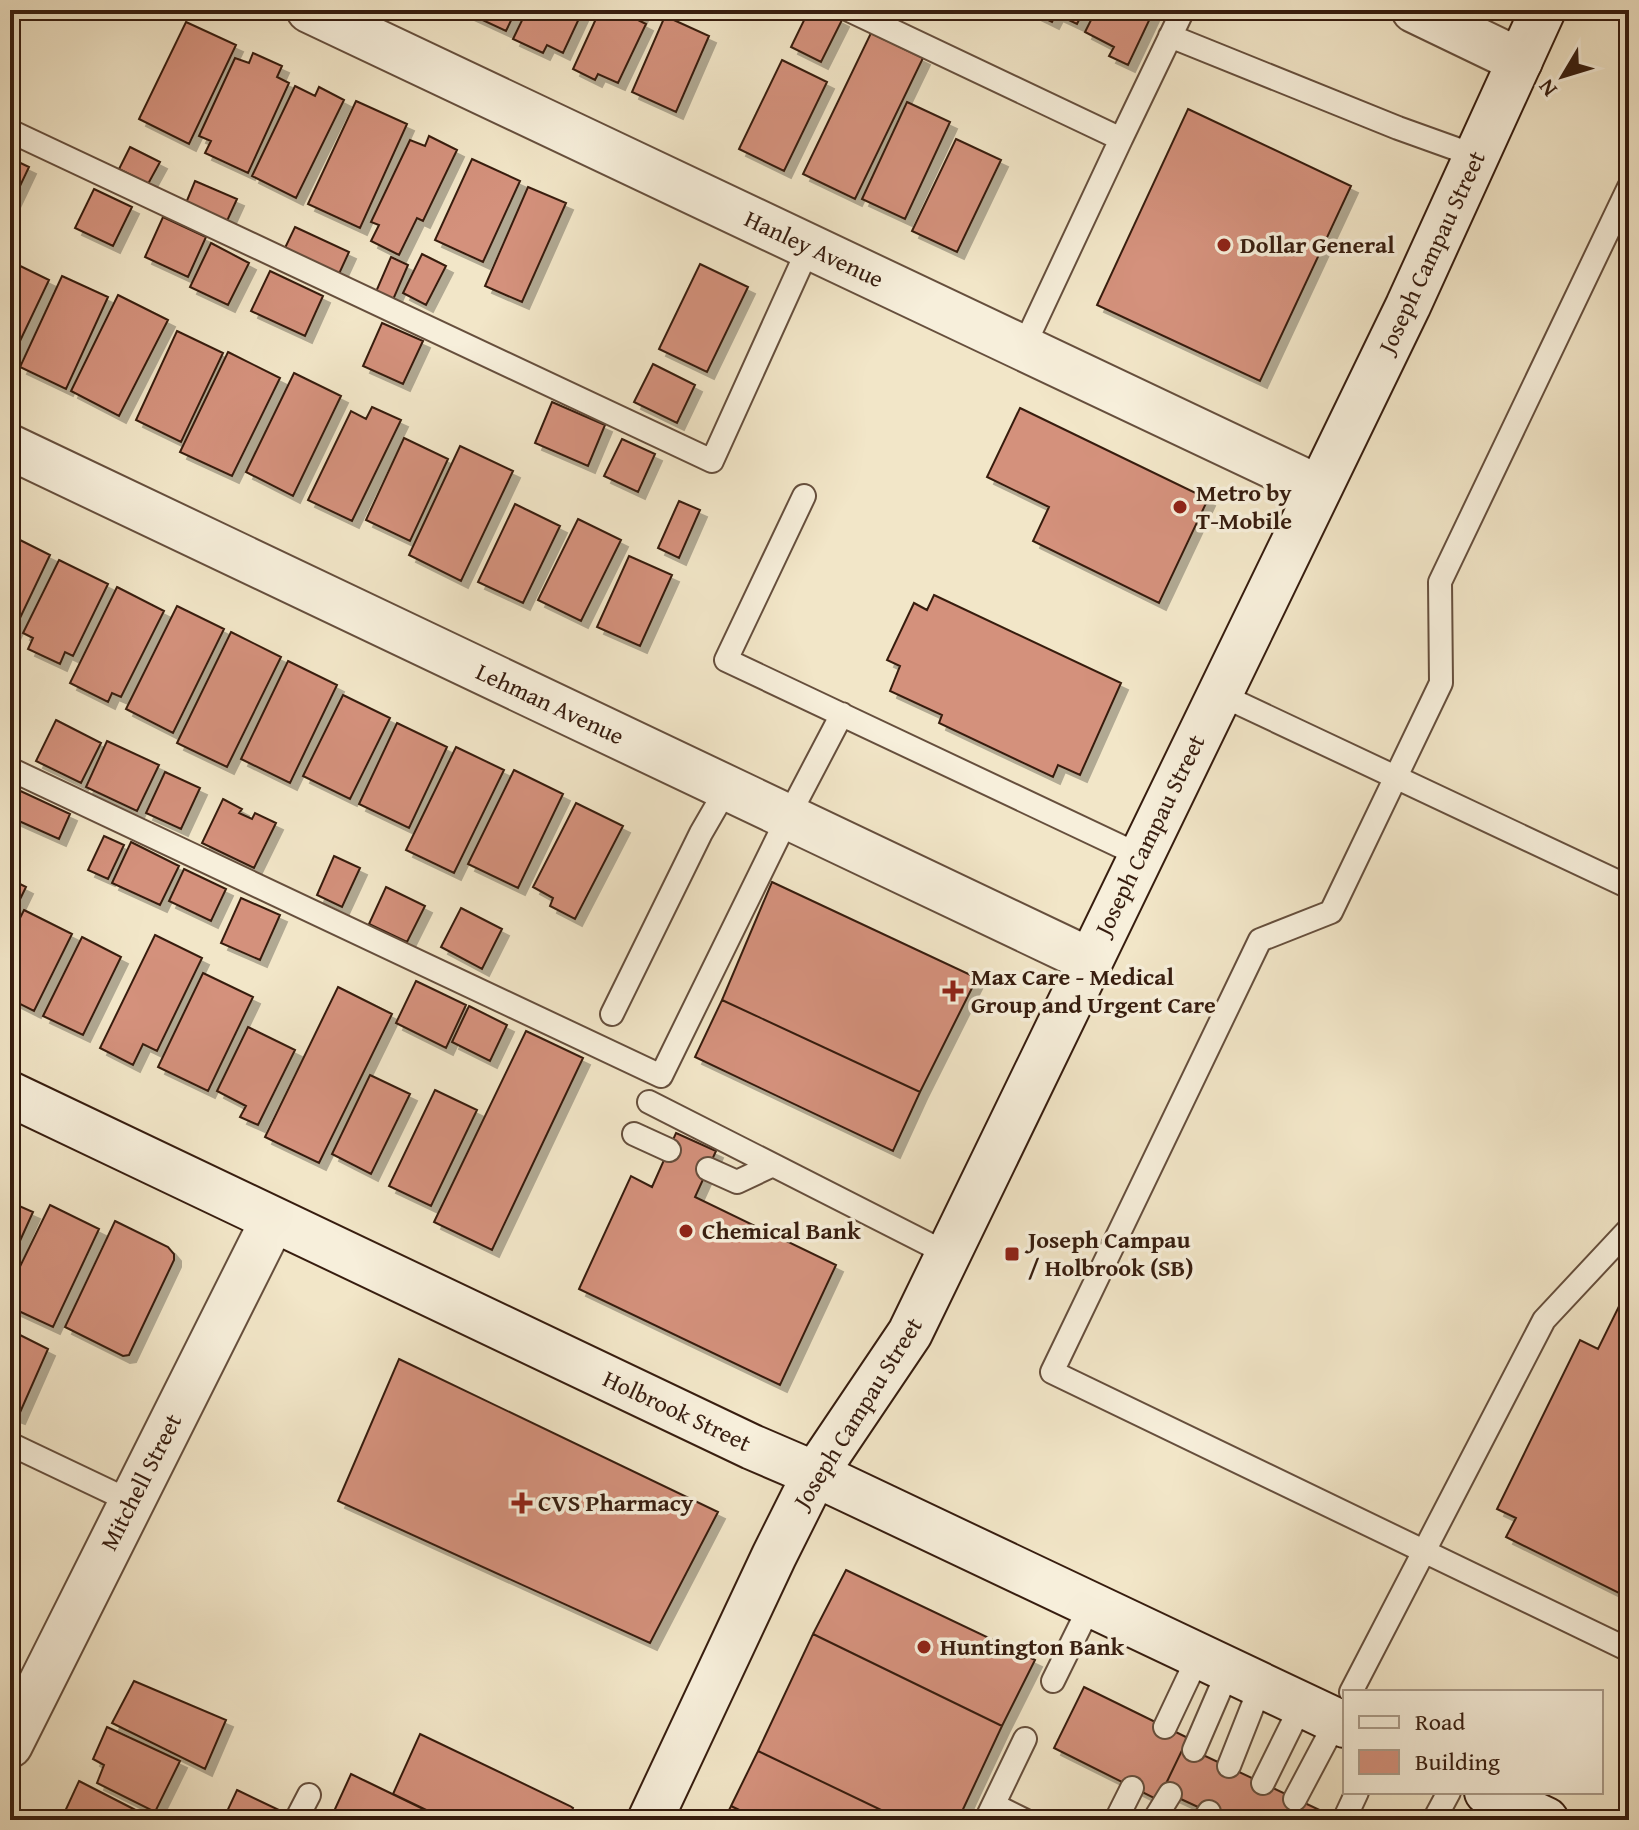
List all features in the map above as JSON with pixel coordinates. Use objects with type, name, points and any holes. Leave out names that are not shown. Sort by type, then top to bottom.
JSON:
[{"type":"street","name":"Hanley Avenue","points":[[309,10],[1319,488]]},
{"type":"street","points":[[1414,10],[1520,61]]},
{"type":"street","name":"Joseph Campau Street","points":[[650,1820],[815,1474],[910,1333],[1408,306],[1543,10]]},
{"type":"street","name":"Lehman Avenue","points":[[10,447],[1089,960]]},
{"type":"street","name":"Holbrook Street","points":[[10,1094],[752,1447],[1230,1670],[1336,1709]]},
{"type":"street","name":"Mitchell Street","points":[[10,1745],[273,1220]]},
{"type":"street","points":[[1491,1794],[1546,1820]]},
{"type":"lane","points":[[849,10],[1121,139]]},
{"type":"lane","points":[[1023,348],[1183,10]]},
{"type":"lane","points":[[1170,36],[1398,128],[1476,156]]},
{"type":"lane","points":[[10,131],[712,461],[809,247]]},
{"type":"lane","points":[[1629,187],[1440,582],[1441,683],[1397,778],[1331,912],[1260,940],[1052,1372],[1629,1650]]},
{"type":"lane","points":[[804,496],[726,660],[1141,856]]},
{"type":"lane","points":[[1219,694],[1629,887]]},
{"type":"lane","points":[[10,769],[661,1076],[842,714]]},
{"type":"lane","points":[[612,1014],[701,833],[727,788]]},
{"type":"lane","points":[[649,1102],[948,1254]]},
{"type":"lane","points":[[634,1134],[669,1150]]},
{"type":"lane","points":[[708,1169],[737,1182],[773,1165]]},
{"type":"lane","points":[[1347,1690],[1424,1553],[1544,1320],[1629,1229]]},
{"type":"lane","points":[[10,1444],[132,1502]]},
{"type":"lane","points":[[1053,1681],[1091,1604]]},
{"type":"lane","points":[[1165,1727],[1230,1670]]},
{"type":"lane","points":[[1194,1750],[1230,1670]]},
{"type":"lane","points":[[1229,1766],[1230,1670]]},
{"type":"lane","points":[[1263,1783],[1336,1709]]},
{"type":"lane","points":[[1295,1799],[1336,1709]]},
{"type":"lane","points":[[1024,1820],[990,1812],[1025,1739]]},
{"type":"lane","points":[[1116,1820],[1132,1788]]},
{"type":"lane","points":[[1154,1820],[1170,1794]]},
{"type":"lane","points":[[1344,1820],[1356,1794]]},
{"type":"lane","points":[[1434,1820],[1448,1794]]},
{"type":"lane","points":[[296,1820],[309,1795]]},
{"type":"building","points":[[461,10],[516,10],[506,31]]},
{"type":"building","points":[[527,10],[583,10],[563,53],[547,45],[543,53],[513,39]]},
{"type":"building","points":[[600,10],[643,10],[638,20],[646,24],[618,83],[598,74],[595,80],[573,69]]},
{"type":"building","points":[[809,10],[822,10],[842,20],[821,62],[791,47]]},
{"type":"building","points":[[1028,10],[1084,10],[1077,24],[1056,14],[1052,22]]},
{"type":"building","points":[[1096,10],[1154,10],[1128,65],[1109,56],[1114,47],[1085,32]]},
{"type":"building","points":[[665,16],[709,36],[676,112],[632,92]]},
{"type":"building","points":[[186,22],[236,45],[189,144],[139,119]]},
{"type":"building","points":[[871,33],[923,58],[855,199],[803,174]]},
{"type":"building","points":[[253,53],[282,66],[277,77],[289,83],[248,173],[205,153],[211,141],[199,136],[235,58],[249,63]]},
{"type":"building","points":[[782,60],[827,82],[784,171],[739,149]]},
{"type":"building","points":[[295,86],[315,96],[319,87],[344,100],[296,198],[252,176]]},
{"type":"building","points":[[356,101],[407,124],[360,228],[308,204]]},
{"type":"building","points":[[907,102],[950,122],[905,219],[862,199]]},
{"type":"building","name":"Dollar General","points":[[1188,109],[1351,186],[1260,381],[1097,305]]},
{"type":"building","points":[[429,136],[457,150],[423,221],[417,218],[399,255],[371,241],[379,225],[371,222],[410,140],[425,146]]},
{"type":"building","points":[[956,139],[1001,160],[957,252],[912,231]]},
{"type":"building","points":[[130,147],[160,162],[148,184],[119,169]]},
{"type":"building","points":[[10,158],[29,167],[11,205],[10,205]]},
{"type":"building","points":[[472,159],[520,181],[483,262],[435,240]]},
{"type":"building","points":[[195,181],[237,199],[227,221],[186,203]]},
{"type":"building","points":[[528,187],[566,203],[522,302],[485,286]]},
{"type":"building","points":[[94,189],[132,207],[113,246],[75,228]]},
{"type":"building","points":[[163,217],[206,237],[188,277],[145,257]]},
{"type":"building","points":[[295,227],[349,252],[338,276],[284,250]]},
{"type":"building","points":[[211,243],[249,263],[228,305],[190,287]]},
{"type":"building","points":[[422,254],[446,266],[426,305],[403,293]]},
{"type":"building","points":[[391,257],[408,265],[392,302],[375,294]]},
{"type":"building","points":[[10,261],[49,280],[10,362]]},
{"type":"building","points":[[700,264],[748,287],[707,372],[659,349]]},
{"type":"building","points":[[270,271],[323,296],[305,336],[251,311]]},
{"type":"building","points":[[62,276],[108,297],[66,389],[20,367]]},
{"type":"building","points":[[118,295],[168,320],[119,416],[71,391]]},
{"type":"building","points":[[382,323],[423,341],[403,384],[363,366]]},
{"type":"building","points":[[177,331],[223,353],[181,442],[136,420]]},
{"type":"building","points":[[228,352],[280,378],[232,476],[180,452]]},
{"type":"building","points":[[653,364],[695,385],[677,423],[634,402]]},
{"type":"building","points":[[294,373],[341,396],[293,496],[246,472]]},
{"type":"building","points":[[552,402],[605,425],[588,466],[535,443]]},
{"type":"building","points":[[372,407],[401,420],[352,521],[308,500],[351,411],[366,419]]},
{"type":"building","points":[[1020,408],[1208,499],[1159,603],[1033,541],[1049,507],[987,477]]},
{"type":"building","points":[[404,438],[448,459],[410,541],[366,520]]},
{"type":"building","points":[[622,439],[655,454],[638,492],[604,476]]},
{"type":"building","points":[[460,446],[513,471],[461,581],[409,555]]},
{"type":"building","points":[[679,501],[700,510],[679,558],[658,548]]},
{"type":"building","points":[[515,504],[560,526],[523,603],[478,582]]},
{"type":"building","points":[[578,519],[621,540],[581,621],[538,600]]},
{"type":"building","points":[[10,535],[50,555],[10,639]]},
{"type":"building","points":[[629,556],[672,575],[640,646],[597,627]]},
{"type":"building","points":[[59,560],[108,584],[73,656],[65,652],[60,664],[28,649],[33,638],[23,633]]},
{"type":"building","points":[[117,587],[164,611],[121,697],[112,693],[108,702],[70,683]]},
{"type":"building","points":[[934,595],[1121,683],[1080,775],[1058,765],[1053,777],[939,723],[942,715],[890,691],[900,666],[887,660],[914,603],[927,610]]},
{"type":"building","points":[[177,606],[224,629],[173,733],[126,709]]},
{"type":"building","points":[[231,632],[281,657],[227,767],[177,743]]},
{"type":"building","points":[[288,661],[337,685],[290,783],[241,759]]},
{"type":"building","points":[[343,695],[390,718],[350,799],[303,776]]},
{"type":"building","points":[[56,720],[101,743],[81,783],[36,761]]},
{"type":"building","points":[[397,723],[447,747],[409,828],[359,804]]},
{"type":"building","points":[[107,741],[159,765],[137,811],[86,787]]},
{"type":"building","points":[[456,747],[504,770],[454,873],[406,850]]},
{"type":"building","points":[[514,770],[563,794],[518,888],[468,864]]},
{"type":"building","points":[[165,772],[200,788],[181,829],[146,813]]},
{"type":"building","points":[[14,788],[70,814],[59,839],[10,817],[10,797]]},
{"type":"building","points":[[223,799],[242,809],[239,813],[252,819],[255,813],[276,823],[254,868],[202,843]]},
{"type":"building","points":[[576,803],[623,826],[575,919],[550,906],[553,898],[533,887]]},
{"type":"building","points":[[104,836],[124,845],[108,879],[88,870]]},
{"type":"building","points":[[131,842],[179,866],[160,905],[112,883]]},
{"type":"building","points":[[334,856],[360,868],[342,907],[317,895]]},
{"type":"building","points":[[184,869],[226,889],[211,921],[169,901]]},
{"type":"building","points":[[10,879],[26,887],[10,920]]},
{"type":"building","points":[[772,882],[977,978],[920,1092],[722,1000]]},
{"type":"building","points":[[386,887],[425,906],[407,942],[369,924]]},
{"type":"building","points":[[241,898],[280,915],[260,960],[221,943]]},
{"type":"building","points":[[461,908],[502,929],[482,969],[441,947]]},
{"type":"building","points":[[24,910],[72,934],[34,1011],[10,999],[10,938]]},
{"type":"building","points":[[155,935],[202,958],[157,1051],[143,1044],[133,1065],[100,1048]]},
{"type":"building","points":[[82,937],[121,957],[83,1035],[43,1016]]},
{"type":"building","points":[[203,973],[253,997],[208,1091],[158,1067]]},
{"type":"building","points":[[416,981],[466,1005],[446,1048],[396,1023]]},
{"type":"building","points":[[338,987],[392,1014],[319,1163],[265,1137]]},
{"type":"building","points":[[722,1000],[920,1092],[893,1151],[695,1057]]},
{"type":"building","points":[[469,1006],[507,1025],[490,1061],[452,1042]]},
{"type":"building","points":[[248,1027],[295,1050],[258,1125],[240,1117],[246,1106],[217,1091]]},
{"type":"building","points":[[526,1031],[583,1058],[492,1250],[434,1222]]},
{"type":"building","points":[[370,1075],[410,1094],[371,1174],[332,1154]]},
{"type":"building","points":[[435,1090],[477,1110],[431,1206],[389,1186]]},
{"type":"building","name":"Chemical Bank","points":[[676,1133],[716,1151],[695,1197],[836,1265],[780,1385],[579,1289],[631,1176],[652,1187]]},
{"type":"building","points":[[10,1202],[33,1212],[10,1263]]},
{"type":"building","points":[[50,1205],[99,1229],[53,1327],[10,1307],[10,1287]]},
{"type":"building","points":[[115,1221],[168,1247],[174,1254],[174,1260],[129,1355],[123,1356],[65,1327]]},
{"type":"building","points":[[1629,1286],[1629,1598],[1506,1537],[1516,1518],[1497,1509],[1580,1340],[1598,1349]]},
{"type":"building","points":[[10,1330],[48,1349],[18,1417],[10,1414]]},
{"type":"building","name":"CVS Pharmacy","points":[[399,1359],[718,1512],[650,1643],[338,1501]]},
{"type":"building","name":"Huntington Bank","points":[[846,1570],[1035,1660],[1002,1726],[813,1634]]},
{"type":"building","points":[[813,1634],[1002,1726],[958,1820],[902,1820],[758,1751]]},
{"type":"building","points":[[134,1681],[226,1720],[205,1769],[112,1723]]},
{"type":"building","points":[[1084,1687],[1188,1738],[1158,1800],[1054,1748]]},
{"type":"building","points":[[107,1727],[180,1761],[155,1812],[97,1783],[104,1765],[93,1759]]},
{"type":"building","points":[[420,1734],[570,1806],[573,1808],[568,1820],[447,1820],[393,1794]]},
{"type":"building","points":[[1184,1746],[1326,1813],[1323,1820],[1226,1820],[1170,1794],[1163,1790]]},
{"type":"building","points":[[758,1751],[902,1820],[760,1820],[731,1806]]},
{"type":"building","points":[[351,1774],[446,1820],[330,1820]]},
{"type":"building","points":[[79,1781],[155,1820],[61,1820]]},
{"type":"building","points":[[237,1790],[281,1811],[276,1820],[223,1820]]},
{"type":"building","points":[[731,1806],[760,1820],[724,1820]]},
{"type":"place","name":"Dollar General","points":[[1224,245]]},
{"type":"place","name":"Metro by T-Mobile","points":[[1180,507]]},
{"type":"place","name":"Max Care - Medical Group and Urgent Care","points":[[953,991]]},
{"type":"place","name":"Chemical Bank","points":[[686,1231]]},
{"type":"place","name":"Joseph Campau / Holbrook (SB)","points":[[1012,1254]]},
{"type":"place","name":"CVS Pharmacy","points":[[522,1503]]},
{"type":"place","name":"Huntington Bank","points":[[924,1647]]}]
